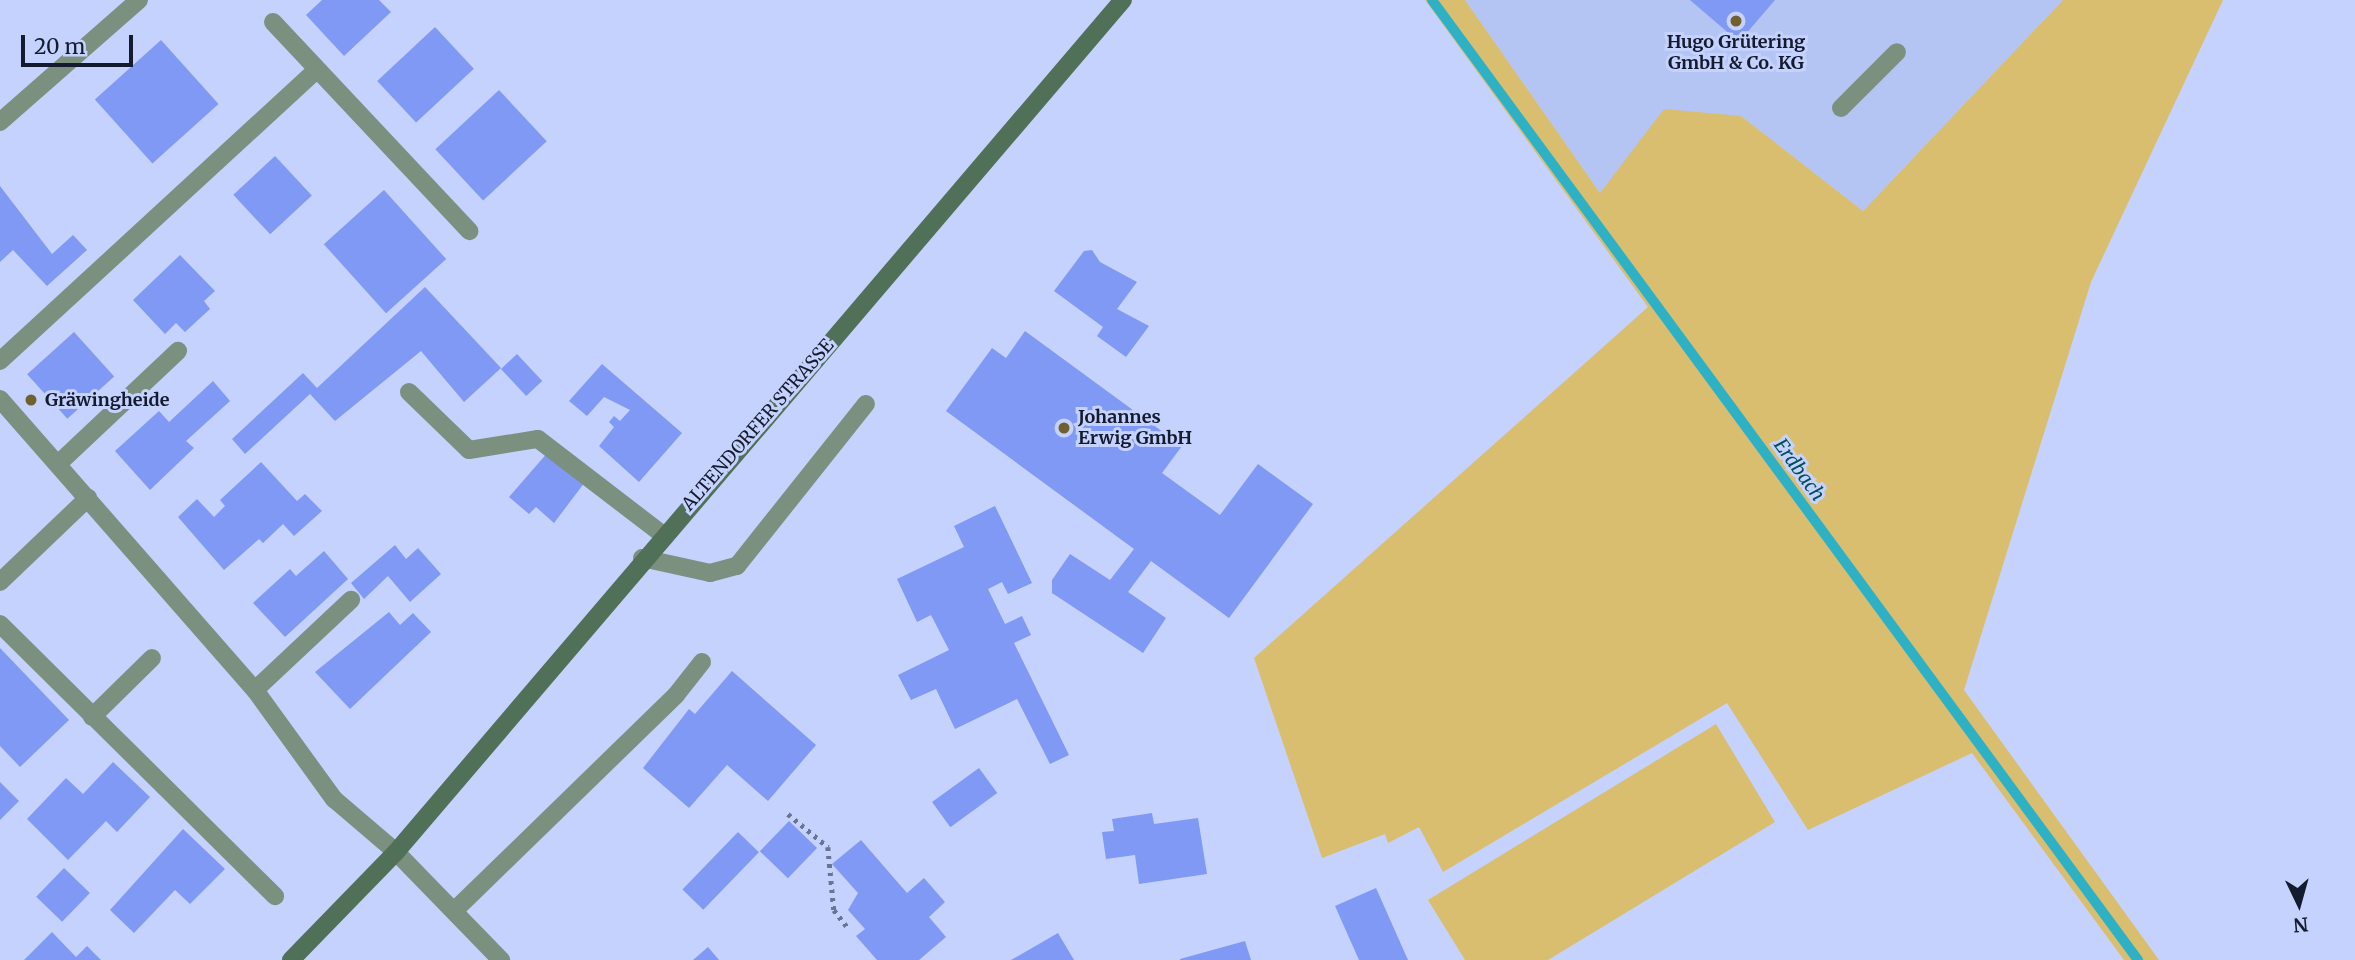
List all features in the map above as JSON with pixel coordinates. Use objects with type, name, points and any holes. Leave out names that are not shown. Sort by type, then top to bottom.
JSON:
[{"type":"street","points":[[0,122],[139,0]]},
{"type":"street","name":"ALTENDORFER STRASSE","points":[[291,960],[396,852],[662,534],[1123,0]]},
{"type":"street","points":[[273,22],[469,231]]},
{"type":"street","points":[[1840,108],[1897,52]]},
{"type":"street","points":[[0,361],[317,69]]},
{"type":"street","points":[[58,464],[178,351]]},
{"type":"street","points":[[409,392],[469,450],[538,439],[662,534]]},
{"type":"street","points":[[0,399],[255,690],[334,799],[396,852],[455,910],[500,960]]},
{"type":"street","points":[[642,558],[710,573],[737,566],[866,404]]},
{"type":"street","points":[[0,582],[88,498]]},
{"type":"street","points":[[255,690],[351,600]]},
{"type":"street","points":[[0,624],[275,896]]},
{"type":"street","points":[[92,717],[152,658]]},
{"type":"street","points":[[455,910],[676,695],[702,662]]},
{"type":"path","points":[[788,814],[828,847],[834,910],[849,929]]},
{"type":"shaded area","points":[[1425,0],[1465,0],[1600,193],[1664,109],[1741,116],[1863,211],[2063,0],[2223,0],[2091,282],[1964,690],[2159,960],[2124,960],[1972,753],[1808,830],[1727,703],[1443,872],[1419,827],[1388,843],[1385,834],[1322,858],[1254,658],[1648,307]]},
{"type":"shaded area","points":[[1465,0],[2063,0],[1863,211],[1741,116],[1600,193]]},
{"type":"shaded area","points":[[1716,724],[1775,822],[1548,960],[1465,960],[1428,900]]},
{"type":"building","points":[[322,0],[379,0],[391,12],[344,56],[306,15]]},
{"type":"building","name":"Hugo Grütering GmbH & Co. KG","points":[[1690,0],[1775,0],[1739,42]]},
{"type":"building","points":[[435,27],[474,69],[416,123],[377,81]]},
{"type":"building","points":[[161,40],[219,104],[152,163],[95,100]]},
{"type":"building","points":[[499,90],[547,141],[483,201],[435,149]]},
{"type":"building","points":[[275,156],[312,195],[270,234],[233,195]]},
{"type":"building","points":[[0,186],[52,254],[73,235],[87,250],[47,286],[13,250],[0,262]]},
{"type":"building","points":[[384,190],[446,259],[386,313],[324,244]]},
{"type":"building","points":[[1092,250],[1100,262],[1137,282],[1117,309],[1149,326],[1126,357],[1097,336],[1103,327],[1054,291],[1084,251]]},
{"type":"building","points":[[180,255],[215,291],[204,301],[210,309],[185,332],[176,323],[165,334],[133,300]]},
{"type":"building","points":[[425,287],[501,368],[464,402],[421,351],[335,421],[310,394],[245,454],[232,439],[303,373],[317,388]]},
{"type":"building","points":[[1025,331],[1182,446],[1162,473],[1220,515],[1258,464],[1313,504],[1229,618],[1151,561],[1128,592],[1166,618],[1143,653],[1052,593],[1052,580],[1070,554],[1110,580],[1134,549],[946,411],[992,348],[1006,358]]},
{"type":"building","points":[[74,332],[114,377],[67,419],[27,374]]},
{"type":"building","points":[[517,354],[542,381],[526,396],[501,369]]},
{"type":"building","points":[[602,364],[682,433],[639,482],[599,446],[614,427],[609,422],[614,416],[620,421],[630,410],[604,397],[587,416],[569,401]]},
{"type":"building","points":[[213,381],[230,401],[186,441],[194,448],[150,490],[115,451],[159,411],[169,422]]},
{"type":"building","points":[[549,451],[585,482],[554,523],[536,507],[529,514],[509,497]]},
{"type":"building","points":[[261,462],[297,501],[305,494],[322,511],[294,536],[283,524],[263,543],[259,539],[224,570],[178,517],[197,499],[214,517],[225,506],[220,500]]},
{"type":"building","points":[[995,506],[1032,583],[1008,594],[1002,582],[988,589],[1005,624],[1022,616],[1031,635],[1014,643],[1069,755],[1050,764],[1017,699],[955,729],[936,689],[911,700],[898,675],[949,650],[931,615],[917,622],[897,579],[964,547],[954,526]]},
{"type":"building","points":[[395,545],[406,559],[418,548],[441,574],[410,602],[388,576],[364,599],[351,583]]},
{"type":"building","points":[[324,551],[348,579],[285,637],[253,603],[290,569],[296,576]]},
{"type":"building","points":[[389,612],[400,625],[413,613],[431,632],[350,709],[315,672]]},
{"type":"building","points":[[0,648],[69,720],[20,767],[0,746]]},
{"type":"building","points":[[732,671],[816,745],[768,801],[727,765],[689,808],[643,768],[689,709],[695,714]]},
{"type":"building","points":[[113,762],[150,797],[117,832],[106,821],[68,860],[27,819],[66,778],[83,794]]},
{"type":"building","points":[[979,768],[997,793],[950,827],[932,802]]},
{"type":"building","points":[[0,782],[19,801],[0,820]]},
{"type":"building","points":[[1152,813],[1154,824],[1198,818],[1207,874],[1139,884],[1135,855],[1106,859],[1102,832],[1114,831],[1112,819]]},
{"type":"building","points":[[789,821],[817,848],[788,878],[760,851]]},
{"type":"building","points":[[183,829],[225,869],[190,904],[175,890],[134,933],[110,910]]},
{"type":"building","points":[[738,832],[759,852],[703,910],[682,890]]},
{"type":"building","points":[[861,840],[907,893],[924,878],[945,902],[929,917],[946,937],[919,960],[877,960],[856,936],[865,929],[848,910],[858,893],[832,864]]},
{"type":"building","points":[[64,868],[90,893],[62,922],[36,897]]},
{"type":"building","points":[[1376,888],[1408,960],[1359,960],[1335,906]]},
{"type":"building","points":[[52,932],[76,957],[87,946],[101,960],[24,960]]},
{"type":"building","points":[[1058,933],[1074,960],[1011,960]]},
{"type":"building","points":[[1245,941],[1251,960],[1180,960],[1180,959]]},
{"type":"building","points":[[708,947],[719,960],[693,960]]},
{"type":"waterway","name":"Erdbach","points":[[1432,0],[2138,960]]},
{"type":"place","name":"Hugo Grütering GmbH & Co. KG","points":[[1736,21]]},
{"type":"place","name":"Gräwingheide","points":[[31,400]]},
{"type":"place","name":"Johannes Erwig GmbH","points":[[1064,428]]}]
